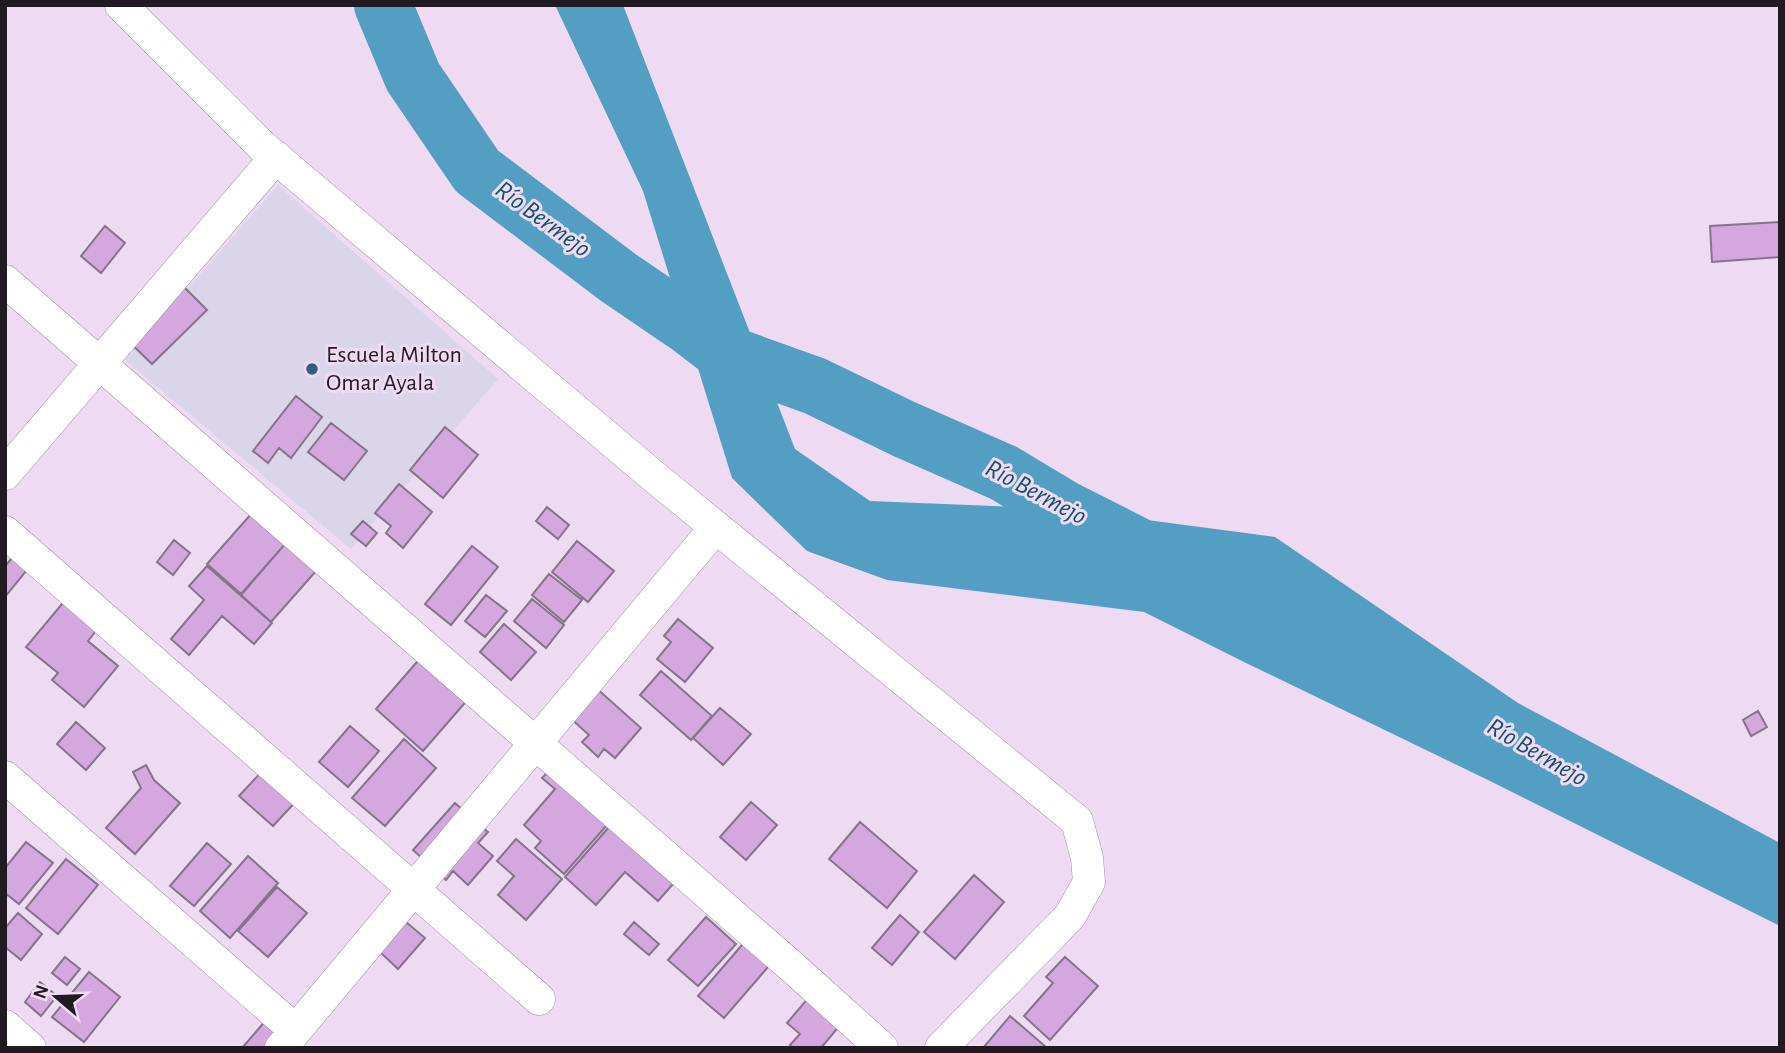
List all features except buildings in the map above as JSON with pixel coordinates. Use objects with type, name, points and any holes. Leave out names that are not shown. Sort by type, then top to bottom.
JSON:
[{"type":"street","points":[[121,5],[262,146],[716,527],[1077,821],[1087,858],[1089,882],[1070,916],[940,1048]]},
{"type":"street","points":[[5,474],[276,157]]},
{"type":"street","points":[[5,281],[882,1048]]},
{"type":"street","points":[[5,778],[288,1039],[716,527]]},
{"type":"street","points":[[5,532],[539,999]]},
{"type":"street","points":[[5,1026],[30,1048]]},
{"type":"shaded area","name":"Escuela Milton Omar Ayala","points":[[278,185],[498,379],[351,549],[125,360]]},
{"type":"water","points":[[555,5],[623,5],[795,449],[870,501],[1064,509],[1275,537],[1518,703],[1780,843],[1780,926],[1144,612],[887,580],[807,551],[732,478],[643,191]]},
{"type":"waterway","name":"Río Bermejo","points":[[383,5],[413,77],[477,171],[619,278],[726,354],[815,386],[1004,473],[1064,509],[1135,545]]},
{"type":"place","name":"Escuela Milton Omar Ayala","points":[[312,369]]}]
